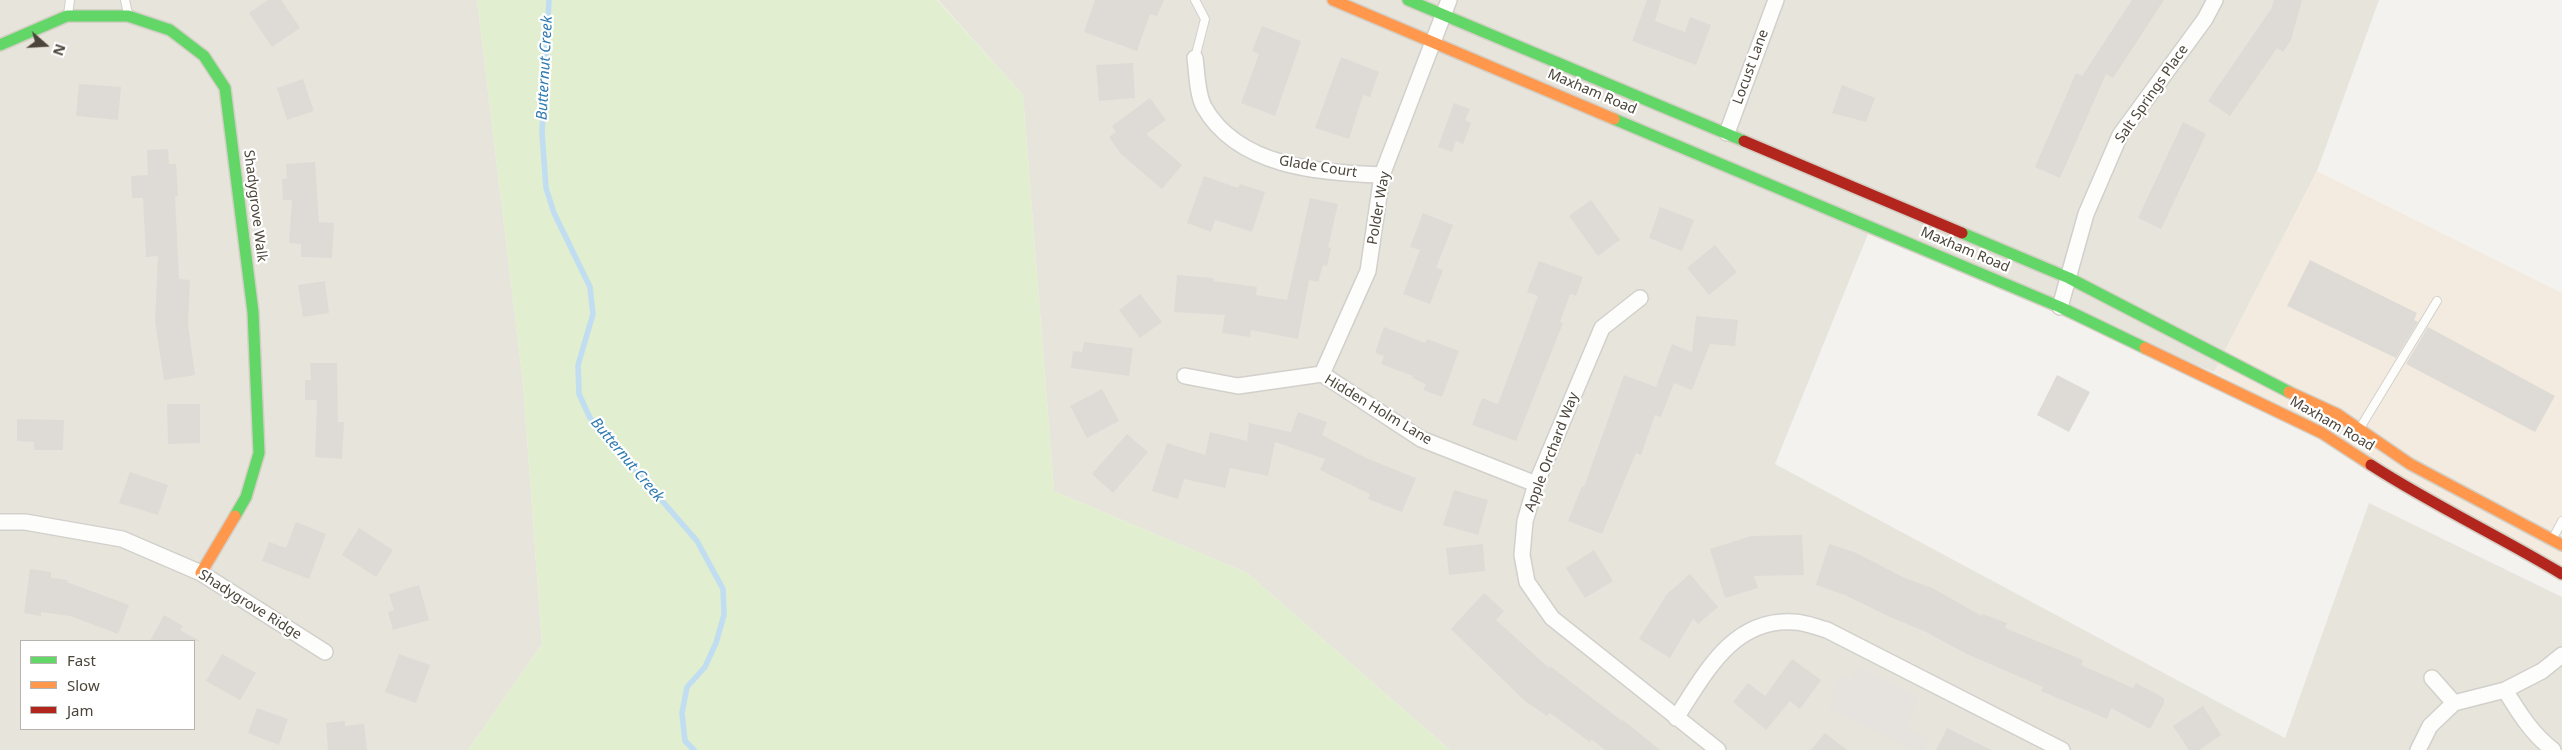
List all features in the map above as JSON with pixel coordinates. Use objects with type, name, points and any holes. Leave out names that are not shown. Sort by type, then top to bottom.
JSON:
[{"type":"main road","name":"Maxham Road","points":[[1333,0],[2060,307],[2322,433],[2402,485],[2506,540],[2562,574]]},
{"type":"main road","name":"Maxham Road","points":[[1408,0],[2069,278],[2260,378],[2337,414],[2410,464],[2557,542]]},
{"type":"main road","name":"Shadygrove Walk","points":[[0,44],[67,16],[128,16],[170,30],[204,56],[225,88],[253,312],[259,453],[246,497],[201,573]]},
{"type":"street","name":"Polder Way","points":[[1322,374],[1368,271],[1382,175],[1435,42],[1449,0]]},
{"type":"street","name":"Locust Lane","points":[[1726,134],[1776,0]]},
{"type":"street","name":"Salt Springs Place","points":[[2060,307],[2086,214],[2120,135],[2205,19],[2215,0]]},
{"type":"street","name":"Glade Court","points":[[1195,58],[1203,105],[1223,133],[1243,147],[1273,160],[1304,168],[1382,175]]},
{"type":"street","name":"Apple Orchard Way","points":[[1640,298],[1602,328],[1536,484],[1525,521],[1522,555],[1528,582],[1538,600],[1552,618],[1718,750]]},
{"type":"street","name":"Hidden Holm Lane","points":[[1185,376],[1238,386],[1322,374],[1421,439],[1536,484]]},
{"type":"street","name":"Shadygrove Ridge","points":[[0,522],[25,522],[122,539],[201,573],[325,652]]},
{"type":"street","points":[[1676,718],[1709,667],[1732,640],[1766,624],[1794,622],[1827,630],[2062,750]]},
{"type":"street","points":[[2418,750],[2430,726],[2454,702],[2505,690],[2542,671],[2562,655]]},
{"type":"street","points":[[2432,678],[2454,702]]},
{"type":"street","points":[[2505,690],[2523,720],[2540,740],[2553,750]]},
{"type":"lane","points":[[67,16],[70,0]]},
{"type":"lane","points":[[125,0],[128,16]]},
{"type":"lane","points":[[1195,58],[1204,19],[1196,0]]},
{"type":"lane","points":[[2359,430],[2437,301]]},
{"type":"lane","points":[[2557,542],[2562,520]]},
{"type":"shaded area","points":[[0,0],[477,0],[523,383],[542,644],[468,750],[0,750]]},
{"type":"shaded area","points":[[938,0],[2379,0],[2317,171],[2214,372],[1868,234],[1775,464],[2285,738],[2369,503],[2562,597],[2562,750],[1450,750],[1247,573],[1054,491],[1023,95]]},
{"type":"shaded area","points":[[2317,171],[2562,293],[2562,569],[2214,372]]},
{"type":"shaded area","points":[[1858,668],[1919,697],[1905,728],[1929,739],[1924,750],[1914,750],[1829,710],[1836,695],[1831,693],[1839,675],[1851,681]]},
{"type":"green space","points":[[477,0],[937,0],[1023,95],[1054,491],[1247,573],[1450,750],[468,750],[542,644],[523,383]]},
{"type":"building","points":[[268,0],[281,0],[300,28],[272,47],[249,13]]},
{"type":"building","points":[[1095,0],[1164,0],[1157,16],[1150,14],[1137,51],[1084,32]]},
{"type":"building","points":[[1647,0],[1661,0],[1655,21],[1685,32],[1690,17],[1711,25],[1696,65],[1632,41]]},
{"type":"building","points":[[2132,0],[2164,0],[2113,78],[2106,74],[2060,178],[2035,167],[2076,73],[2082,76]]},
{"type":"building","points":[[2274,0],[2302,0],[2291,40],[2283,52],[2277,48],[2230,116],[2208,101],[2271,9]]},
{"type":"building","points":[[1262,26],[1301,41],[1275,116],[1241,103],[1259,54],[1252,51]]},
{"type":"building","points":[[1341,57],[1379,72],[1370,97],[1363,95],[1349,139],[1315,128]]},
{"type":"building","points":[[1133,63],[1135,98],[1099,101],[1096,65]]},
{"type":"building","points":[[303,79],[314,111],[287,120],[277,88]]},
{"type":"building","points":[[79,84],[121,87],[118,120],[76,116]]},
{"type":"building","points":[[1842,85],[1875,98],[1866,122],[1832,113]]},
{"type":"building","points":[[1150,98],[1166,120],[1146,134],[1182,165],[1162,189],[1121,154],[1109,137],[1116,132],[1112,126]]},
{"type":"building","points":[[1454,103],[1470,109],[1465,120],[1471,123],[1463,144],[1456,141],[1452,152],[1438,147]]},
{"type":"building","points":[[2183,122],[2206,134],[2161,229],[2138,218]]},
{"type":"building","points":[[168,149],[169,164],[176,164],[178,196],[175,196],[179,279],[190,280],[188,324],[195,375],[164,380],[155,321],[158,256],[146,257],[143,198],[132,198],[131,176],[148,175],[147,150]]},
{"type":"building","points":[[315,162],[319,222],[334,223],[332,258],[301,257],[301,244],[289,243],[292,200],[283,200],[282,179],[287,178],[286,164]]},
{"type":"building","points":[[1204,176],[1238,188],[1240,184],[1265,192],[1252,232],[1215,220],[1211,232],[1187,223]]},
{"type":"building","points":[[1310,198],[1338,204],[1328,247],[1331,248],[1327,266],[1323,265],[1318,282],[1309,280],[1298,339],[1251,330],[1250,337],[1222,333],[1225,315],[1174,312],[1177,275],[1214,278],[1213,281],[1257,287],[1256,295],[1287,300]]},
{"type":"building","points":[[1591,200],[1620,240],[1598,256],[1569,216]]},
{"type":"building","points":[[1660,207],[1694,220],[1682,251],[1649,238]]},
{"type":"building","points":[[1423,213],[1453,225],[1436,268],[1443,270],[1430,304],[1403,294],[1420,250],[1410,247]]},
{"type":"building","points":[[1715,245],[1737,272],[1709,295],[1687,268]]},
{"type":"building","points":[[2310,260],[2417,313],[2414,320],[2418,322],[2396,358],[2287,306]]},
{"type":"building","points":[[1539,261],[1583,277],[1576,296],[1570,294],[1560,322],[1563,323],[1516,441],[1472,425],[1482,398],[1498,404],[1538,296],[1527,292]]},
{"type":"building","points":[[325,281],[329,313],[303,317],[298,285]]},
{"type":"building","points":[[1140,294],[1162,322],[1140,338],[1119,310]]},
{"type":"building","points":[[1696,316],[1738,320],[1735,346],[1710,344],[1692,390],[1674,383],[1661,417],[1655,415],[1641,455],[1636,453],[1602,534],[1568,521],[1582,486],[1584,487],[1624,375],[1656,387],[1672,344],[1692,352]]},
{"type":"building","points":[[1384,327],[1425,343],[1427,339],[1459,351],[1442,397],[1423,390],[1426,384],[1412,378],[1413,376],[1381,364],[1384,356],[1375,353]]},
{"type":"building","points":[[2428,327],[2555,396],[2535,432],[2406,364]]},
{"type":"building","points":[[1084,342],[1133,348],[1129,376],[1071,368],[1073,351],[1082,352]]},
{"type":"building","points":[[310,363],[337,363],[338,422],[344,422],[342,459],[315,457],[317,400],[305,400],[305,380],[311,380]]},
{"type":"building","points":[[2057,375],[2090,392],[2069,432],[2037,415]]},
{"type":"building","points":[[1102,389],[1119,421],[1087,438],[1070,406]]},
{"type":"building","points":[[167,404],[200,404],[200,443],[168,444]]},
{"type":"building","points":[[1298,412],[1327,422],[1322,435],[1366,458],[1416,478],[1402,512],[1368,499],[1370,494],[1320,470],[1325,459],[1275,442],[1268,476],[1230,468],[1225,488],[1184,479],[1178,499],[1152,491],[1167,443],[1205,455],[1210,432],[1247,441],[1249,423],[1291,432]]},
{"type":"building","points":[[17,419],[64,420],[63,450],[34,450],[34,442],[17,441]]},
{"type":"building","points":[[1127,434],[1148,452],[1113,493],[1092,474]]},
{"type":"building","points":[[130,472],[168,485],[158,515],[119,503]]},
{"type":"building","points":[[1454,490],[1488,500],[1478,535],[1443,525]]},
{"type":"building","points":[[296,522],[326,534],[309,579],[262,561],[269,542],[286,548]]},
{"type":"building","points":[[359,528],[393,550],[376,577],[342,555]]},
{"type":"building","points":[[1802,535],[1804,575],[1754,576],[1758,588],[1725,598],[1710,549],[1751,536]]},
{"type":"building","points":[[1483,544],[1485,571],[1449,575],[1446,548]]},
{"type":"building","points":[[1829,544],[1854,552],[1907,579],[1932,588],[1982,616],[1983,614],[2007,623],[2005,628],[2083,660],[2081,665],[2133,688],[2136,683],[2164,698],[2164,703],[2150,729],[2111,708],[2107,719],[2041,691],[2043,687],[1967,654],[1924,631],[1845,595],[1816,585]]},
{"type":"building","points":[[1594,550],[1613,581],[1585,598],[1566,568]]},
{"type":"building","points":[[30,569],[51,572],[51,578],[68,580],[67,582],[129,605],[118,634],[70,616],[41,612],[41,616],[24,613]]},
{"type":"building","points":[[1690,574],[1718,607],[1698,624],[1693,619],[1670,658],[1639,639],[1667,594]]},
{"type":"building","points":[[419,585],[429,620],[393,630],[388,612],[394,610],[389,594]]},
{"type":"building","points":[[1484,593],[1504,611],[1496,620],[1549,668],[1550,666],[1660,750],[1605,750],[1591,739],[1590,742],[1550,713],[1547,716],[1525,701],[1451,629]]},
{"type":"building","points":[[164,615],[183,626],[180,630],[200,641],[195,640],[151,640]]},
{"type":"building","points":[[222,654],[256,673],[240,700],[206,681]]},
{"type":"building","points":[[399,654],[430,665],[416,703],[385,692]]},
{"type":"building","points":[[1792,659],[1821,680],[1800,709],[1790,701],[1766,730],[1733,702],[1748,683],[1765,696]]},
{"type":"building","points":[[2203,706],[2221,735],[2199,750],[2189,750],[2173,726]]},
{"type":"building","points":[[257,708],[288,719],[279,745],[248,733]]},
{"type":"building","points":[[345,721],[345,726],[364,724],[367,750],[328,750],[326,723]]},
{"type":"building","points":[[1947,728],[1991,750],[1936,750]]},
{"type":"building","points":[[1825,733],[1847,750],[1811,750]]},
{"type":"waterway","name":"Butternut Creek","points":[[549,0],[542,133],[546,188],[554,213],[590,287],[593,314],[578,365],[579,394],[590,418],[697,541],[723,589],[724,615],[716,643],[705,667],[687,687],[682,713],[685,741],[694,750]]},
{"type":"traffic: fast","points":[[1408,0],[1744,141]]},
{"type":"traffic: fast","points":[[0,45],[67,16],[128,16],[170,30],[204,56],[225,88],[253,312],[259,453],[246,497],[235,516]]},
{"type":"traffic: fast","points":[[1614,119],[2060,307],[2145,348]]},
{"type":"traffic: fast","points":[[1962,233],[2069,278],[2289,392]]},
{"type":"traffic: slow","points":[[1333,0],[1614,119]]},
{"type":"traffic: slow","points":[[2145,348],[2322,433],[2371,465]]},
{"type":"traffic: slow","points":[[2289,392],[2337,414],[2410,464],[2562,545]]},
{"type":"traffic: slow","points":[[201,573],[235,516]]},
{"type":"traffic: jam","points":[[1744,141],[1962,233]]},
{"type":"traffic: jam","points":[[2371,465],[2418,494],[2562,574]]}]
